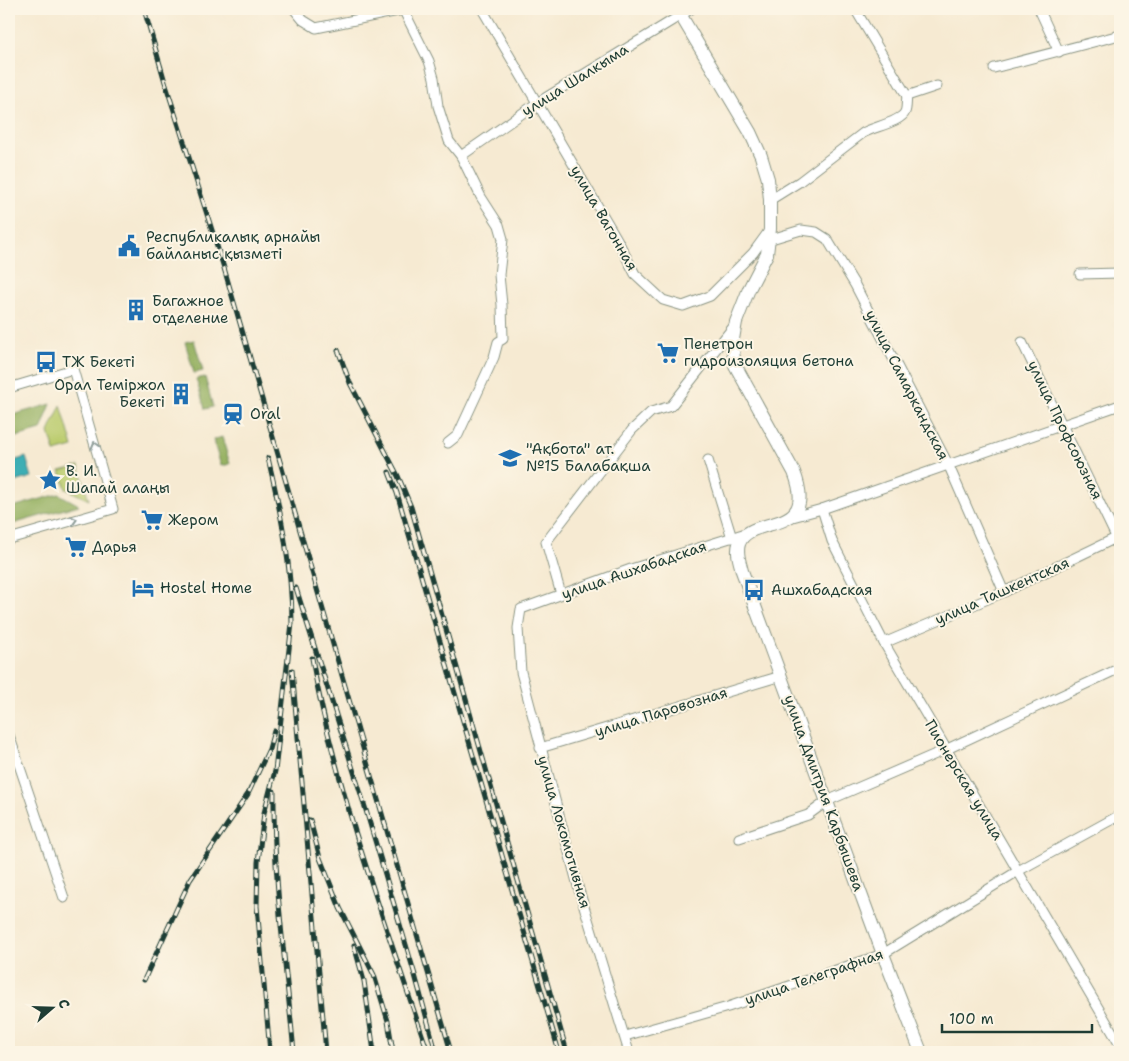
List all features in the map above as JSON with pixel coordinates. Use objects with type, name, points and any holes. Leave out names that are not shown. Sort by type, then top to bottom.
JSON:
[{"type":"street","points":[[294,9],[303,20],[316,28],[403,9],[429,62],[434,78],[438,106],[449,141],[461,156],[481,197],[499,225],[503,239],[499,275],[503,339],[498,342],[494,357],[458,435],[448,444]]},
{"type":"street","name":"улица Вагонная","points":[[482,9],[618,239],[635,274],[663,300],[683,306],[710,296],[769,235]]},
{"type":"street","points":[[770,200],[799,182],[863,133],[871,128],[902,118],[906,112],[906,96],[855,9]]},
{"type":"street","points":[[1039,9],[1060,52]]},
{"type":"street","points":[[683,11],[750,132],[761,156],[768,179],[770,200],[767,254],[749,289],[736,322],[732,345],[735,365],[794,472],[800,487],[800,498],[789,518]]},
{"type":"street","name":"улица Шалкыма","points":[[461,156],[537,103],[683,11]]},
{"type":"street","points":[[994,68],[1120,35]]},
{"type":"street","points":[[906,96],[937,86]]},
{"type":"street","name":"улица Самаркандская","points":[[769,235],[801,230],[816,232],[827,239],[855,285],[948,464],[1004,592]]},
{"type":"street","points":[[1080,274],[1120,274]]},
{"type":"street","points":[[561,594],[546,542],[632,430],[651,412],[671,406],[736,322]]},
{"type":"street","name":"улица Профсоюзная","points":[[1022,342],[1119,540]]},
{"type":"street","points":[[9,388],[73,369],[114,509],[9,539]]},
{"type":"street","points":[[747,533],[1120,405]]},
{"type":"street","points":[[708,460],[732,538]]},
{"type":"street","name":"Пионерская улица","points":[[822,508],[832,541],[884,643],[945,750],[1120,1045]]},
{"type":"street","name":"улица Ашхабадская","points":[[521,609],[631,569],[747,533]]},
{"type":"street","name":"улица Дмитрия Карбышева","points":[[747,533],[739,543],[738,554],[742,571],[921,1052]]},
{"type":"street","name":"улица Ташкентская","points":[[884,643],[1119,540]]},
{"type":"street","name":"улица Локомотивная","points":[[521,609],[518,628],[521,672],[579,890],[629,1052]]},
{"type":"street","points":[[739,838],[808,815],[827,801],[945,750],[1120,668]]},
{"type":"street","name":"улица Паровозная","points":[[540,748],[781,676]]},
{"type":"street","points":[[9,734],[64,898]]},
{"type":"street","name":"улица Телеграфная","points":[[625,1036],[728,1006],[883,954],[1018,871],[1120,815]]},
{"type":"green space","points":[[194,340],[203,371],[194,373],[185,342]]},
{"type":"green space","points":[[205,377],[213,407],[205,409],[196,379]]},
{"type":"green space","points":[[51,404],[41,430],[9,439],[9,416]]},
{"type":"green space","points":[[61,405],[73,447],[55,452],[49,432]]},
{"type":"green space","points":[[222,437],[230,464],[221,466],[213,440]]},
{"type":"green space","points":[[79,466],[89,500],[66,489],[60,471]]},
{"type":"green space","points":[[59,494],[79,505],[9,525],[9,508]]},
{"type":"water","points":[[26,457],[32,477],[9,484],[9,462]]},
{"type":"railway","points":[[144,9],[224,268],[451,1052]]},
{"type":"railway","points":[[338,350],[350,383],[398,476],[411,507],[567,1052]]},
{"type":"railway","points":[[268,458],[285,540],[292,602],[292,623],[275,771],[264,813],[258,862],[257,906],[270,1052]]},
{"type":"railway","points":[[389,472],[397,493],[559,1052]]},
{"type":"railway","points":[[296,588],[365,807],[436,1052]]},
{"type":"railway","points":[[312,658],[326,724],[349,810],[428,1052]]},
{"type":"railway","points":[[292,670],[326,1052]]},
{"type":"railway","points":[[144,980],[190,880],[248,794],[269,749],[274,731]]},
{"type":"railway","points":[[274,791],[278,889],[294,1052]]},
{"type":"railway","points":[[310,820],[320,858],[340,908],[374,975],[388,1021],[393,1052]]},
{"type":"railway","points":[[354,945],[364,981],[374,1052]]},
{"type":"place","name":"Республикалық арнайы байланыс қызметі","points":[[129,246]]},
{"type":"place","name":"Багажное отделение","points":[[136,310]]},
{"type":"place","name":"Пенетрон гидроизоляция бетона","points":[[668,353]]},
{"type":"place","name":"ТЖ Бекеті","points":[[46,362]]},
{"type":"place","name":"Орал Теміржол Бекеті","points":[[181,394]]},
{"type":"place","name":"Oral","points":[[233,414]]},
{"type":"place","name":"\"Ақбота\" ат. №15 Балабақша","points":[[510,458]]},
{"type":"place","name":"В. И. Шапай алаңы","points":[[50,480]]},
{"type":"place","name":"Жером","points":[[152,520]]},
{"type":"place","name":"Дарья","points":[[76,547]]},
{"type":"place","name":"Hostel Home","points":[[143,588]]},
{"type":"place","name":"Ашхабадская","points":[[754,590]]}]
